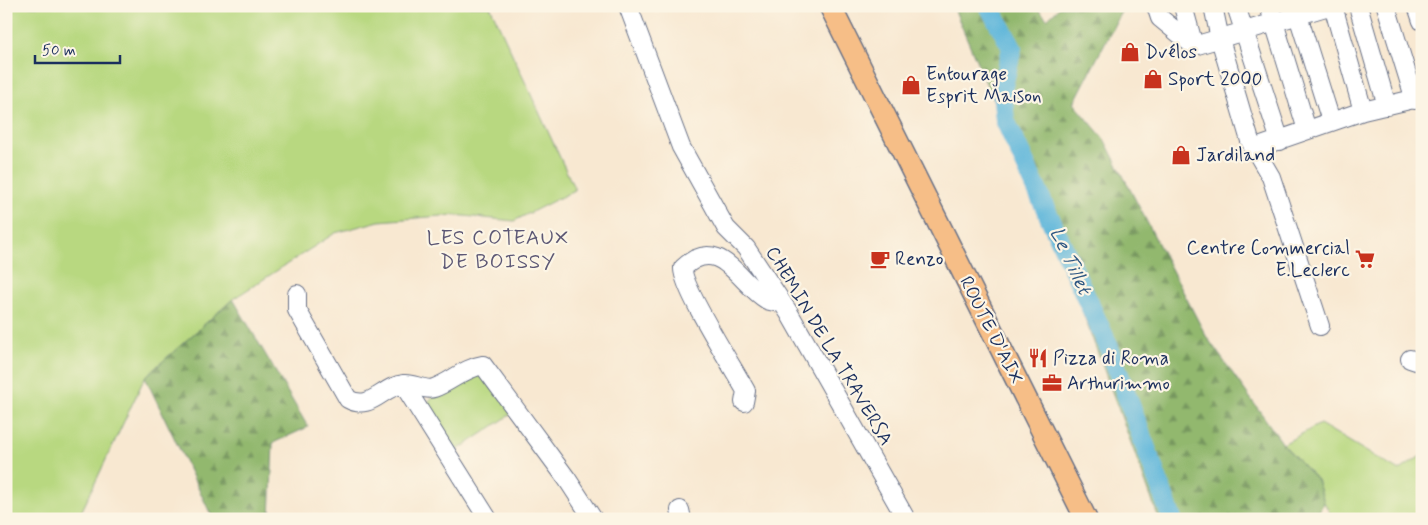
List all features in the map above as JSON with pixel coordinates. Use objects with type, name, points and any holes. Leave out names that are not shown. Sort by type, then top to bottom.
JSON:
[{"type":"main road","name":"ROUTE D'AIX","points":[[830,6],[1086,519]]},
{"type":"street","name":"CHEMIN DE LA TRAVERSA","points":[[628,6],[680,147],[726,228],[746,248],[782,303],[906,519]]},
{"type":"street","points":[[1156,6],[1160,18],[1194,46]]},
{"type":"street","points":[[1183,6],[1194,46]]},
{"type":"street","points":[[1213,6],[1220,39],[1253,149],[1271,177],[1320,326]]},
{"type":"street","points":[[1236,6],[1280,141]]},
{"type":"street","points":[[1194,46],[1243,32],[1272,14],[1331,6],[1363,112]]},
{"type":"street","points":[[1358,6],[1387,106]]},
{"type":"street","points":[[1253,149],[1363,112],[1418,99],[1386,6]]},
{"type":"street","points":[[1417,6],[1422,21]]},
{"type":"street","points":[[1296,11],[1331,122]]},
{"type":"street","points":[[1272,14],[1307,130]]},
{"type":"street","points":[[744,402],[746,391],[682,275],[683,268],[698,257],[712,256],[726,262],[756,292],[768,301],[782,303]]},
{"type":"street","points":[[297,294],[297,310],[348,399],[356,404],[366,402],[403,384],[432,389],[473,367],[483,365],[567,478],[593,519]]},
{"type":"street","points":[[403,384],[488,519]]},
{"type":"green space","points":[[6,6],[490,6],[575,190],[514,221],[454,215],[379,221],[335,233],[233,299],[145,377],[78,519],[6,519]]},
{"type":"green space","points":[[953,6],[1036,6],[1047,19],[1061,6],[1124,6],[1074,103],[1104,139],[1206,336],[1283,444],[1317,480],[1324,502],[1315,519],[1159,519],[1075,291]]},
{"type":"green space","points":[[233,299],[308,427],[273,443],[270,519],[213,519],[145,377]]},
{"type":"green space","points":[[480,371],[513,413],[453,453],[426,407],[434,395],[441,390],[457,380]]},
{"type":"green space","points":[[1320,424],[1399,471],[1422,455],[1422,519],[1333,519],[1324,502],[1317,480],[1283,444]]},
{"type":"waterway","name":"Le Tillet","points":[[989,6],[1012,48],[1002,90],[1005,120],[1108,345],[1172,519]]},
{"type":"place","name":"Dvélos","points":[[1130,52]]},
{"type":"place","name":"Sport 2000","points":[[1153,79]]},
{"type":"place","name":"Entourage Esprit Maison","points":[[911,85]]},
{"type":"place","name":"Jardiland","points":[[1181,155]]},
{"type":"place","name":"Renzo","points":[[880,259]]},
{"type":"place","name":"Centre Commercial E.Leclerc","points":[[1365,259]]},
{"type":"place","name":"Pizza di Roma","points":[[1038,358]]},
{"type":"place","name":"Arthurimmo","points":[[1052,383]]},
{"type":"district","name":"LES COTEAUX DE BOISSY","points":[[498,250]]}]
